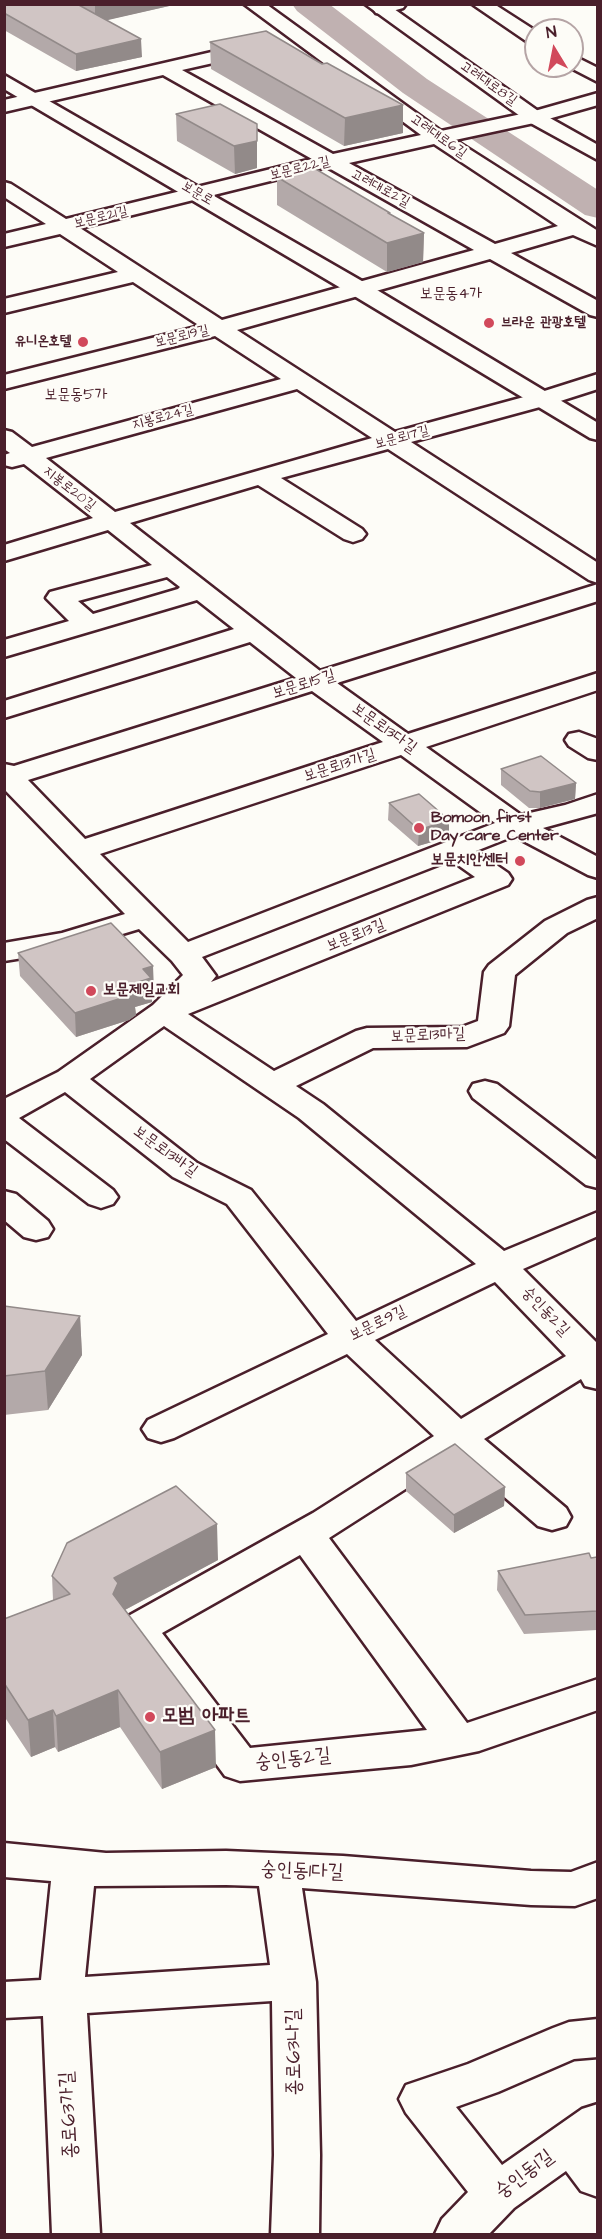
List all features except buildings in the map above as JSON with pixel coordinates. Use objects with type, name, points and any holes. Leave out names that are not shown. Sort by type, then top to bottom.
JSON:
[{"type":"street","name":"고려대로6길","points":[[253,4],[436,137],[597,240]]},
{"type":"street","points":[[481,4],[524,31]]},
{"type":"street","name":"고려대로8길","points":[[384,6],[534,117],[597,154]]},
{"type":"street","points":[[4,106],[300,38]]},
{"type":"street","name":"고려대로2길","points":[[164,68],[597,310]]},
{"type":"street","points":[[584,68],[597,76]]},
{"type":"street","name":"보문로","points":[[4,81],[359,289],[597,433]]},
{"type":"street","points":[[534,117],[597,99]]},
{"type":"street","name":"보문로22길","points":[[198,194],[328,161],[534,117]]},
{"type":"street","points":[[4,188],[597,575]]},
{"type":"street","name":"보문로21길","points":[[4,241],[198,194]]},
{"type":"street","points":[[359,289],[576,228]]},
{"type":"street","points":[[4,306],[137,274]]},
{"type":"street","name":"보문로19길","points":[[4,382],[219,328],[359,289]]},
{"type":"street","name":"지봉로24길","points":[[16,459],[300,381]]},
{"type":"street","name":"보문로17길","points":[[4,553],[261,476],[543,399],[597,381]]},
{"type":"street","name":"지봉로20길","points":[[4,437],[16,459],[112,522]]},
{"type":"street","points":[[261,476],[353,534]]},
{"type":"street","name":"보문로13다길","points":[[112,522],[316,681],[516,825],[597,869]]},
{"type":"street","points":[[88,624],[59,598],[171,568]]},
{"type":"street","points":[[4,649],[187,595],[194,586]]},
{"type":"street","name":"보문로15길","points":[[7,775],[597,592]]},
{"type":"street","points":[[4,710],[253,632]]},
{"type":"street","name":"보문로13가길","points":[[81,850],[597,681]]},
{"type":"street","name":"보문로13길","points":[[7,775],[145,918],[183,954],[200,976],[164,1012],[69,1079]]},
{"type":"street","points":[[183,954],[516,825],[574,812],[597,803]]},
{"type":"street","name":"보문로13길","points":[[164,1012],[497,879],[454,849]]},
{"type":"street","name":"보문로13마길","points":[[272,1085],[368,1038],[467,1037],[493,1026],[500,972],[556,927],[597,906]]},
{"type":"street","points":[[4,952],[66,942],[145,918]]},
{"type":"street","points":[[164,1012],[311,1112],[500,1266]]},
{"type":"street","points":[[4,1113],[69,1079]]},
{"type":"street","name":"보문로13바길","points":[[69,1079],[185,1170],[239,1197],[350,1337]]},
{"type":"street","points":[[486,1091],[597,1178]]},
{"type":"street","points":[[4,1122],[101,1197]]},
{"type":"street","points":[[4,1201],[36,1229]]},
{"type":"street","name":"보문로9길","points":[[161,1429],[500,1266],[597,1223]]},
{"type":"street","name":"숭인동2길","points":[[500,1266],[595,1364],[459,1438],[305,1534],[137,1629],[240,1765],[411,1749],[479,1736],[597,1694]]},
{"type":"street","points":[[350,1337],[459,1438],[552,1517]]},
{"type":"street","points":[[305,1534],[457,1740]]},
{"type":"street","name":"숭인동1다길","points":[[4,1860],[106,1870],[226,1868],[278,1870],[575,1889],[597,1879]]},
{"type":"street","name":"종로63가길","points":[[74,1868],[63,1973],[63,1996],[76,2235]]},
{"type":"street","name":"종로63나길","points":[[278,1870],[294,1982],[297,2155],[295,2235]]},
{"type":"street","points":[[4,2000],[294,1982]]},
{"type":"street","points":[[497,2194],[422,2099],[482,2079],[569,2041],[597,2038]]},
{"type":"street","name":"숭인동1길","points":[[459,2235],[497,2194],[588,2147]]},
{"type":"waterway","points":[[308,4],[415,86],[598,207]]},
{"type":"place","name":"브라운 관광호텔","points":[[489,323]]},
{"type":"place","name":"유니온호텔","points":[[83,342]]},
{"type":"place","name":"Bomoon first Day care Center","points":[[419,828]]},
{"type":"place","name":"보문치안센터","points":[[520,861]]},
{"type":"place","name":"보문제일교회","points":[[91,991]]},
{"type":"place","name":"모범 아파트","points":[[150,1717]]},
{"type":"district","name":"보문동4가","points":[[451,295]]},
{"type":"district","name":"보문동5가","points":[[76,396]]}]
